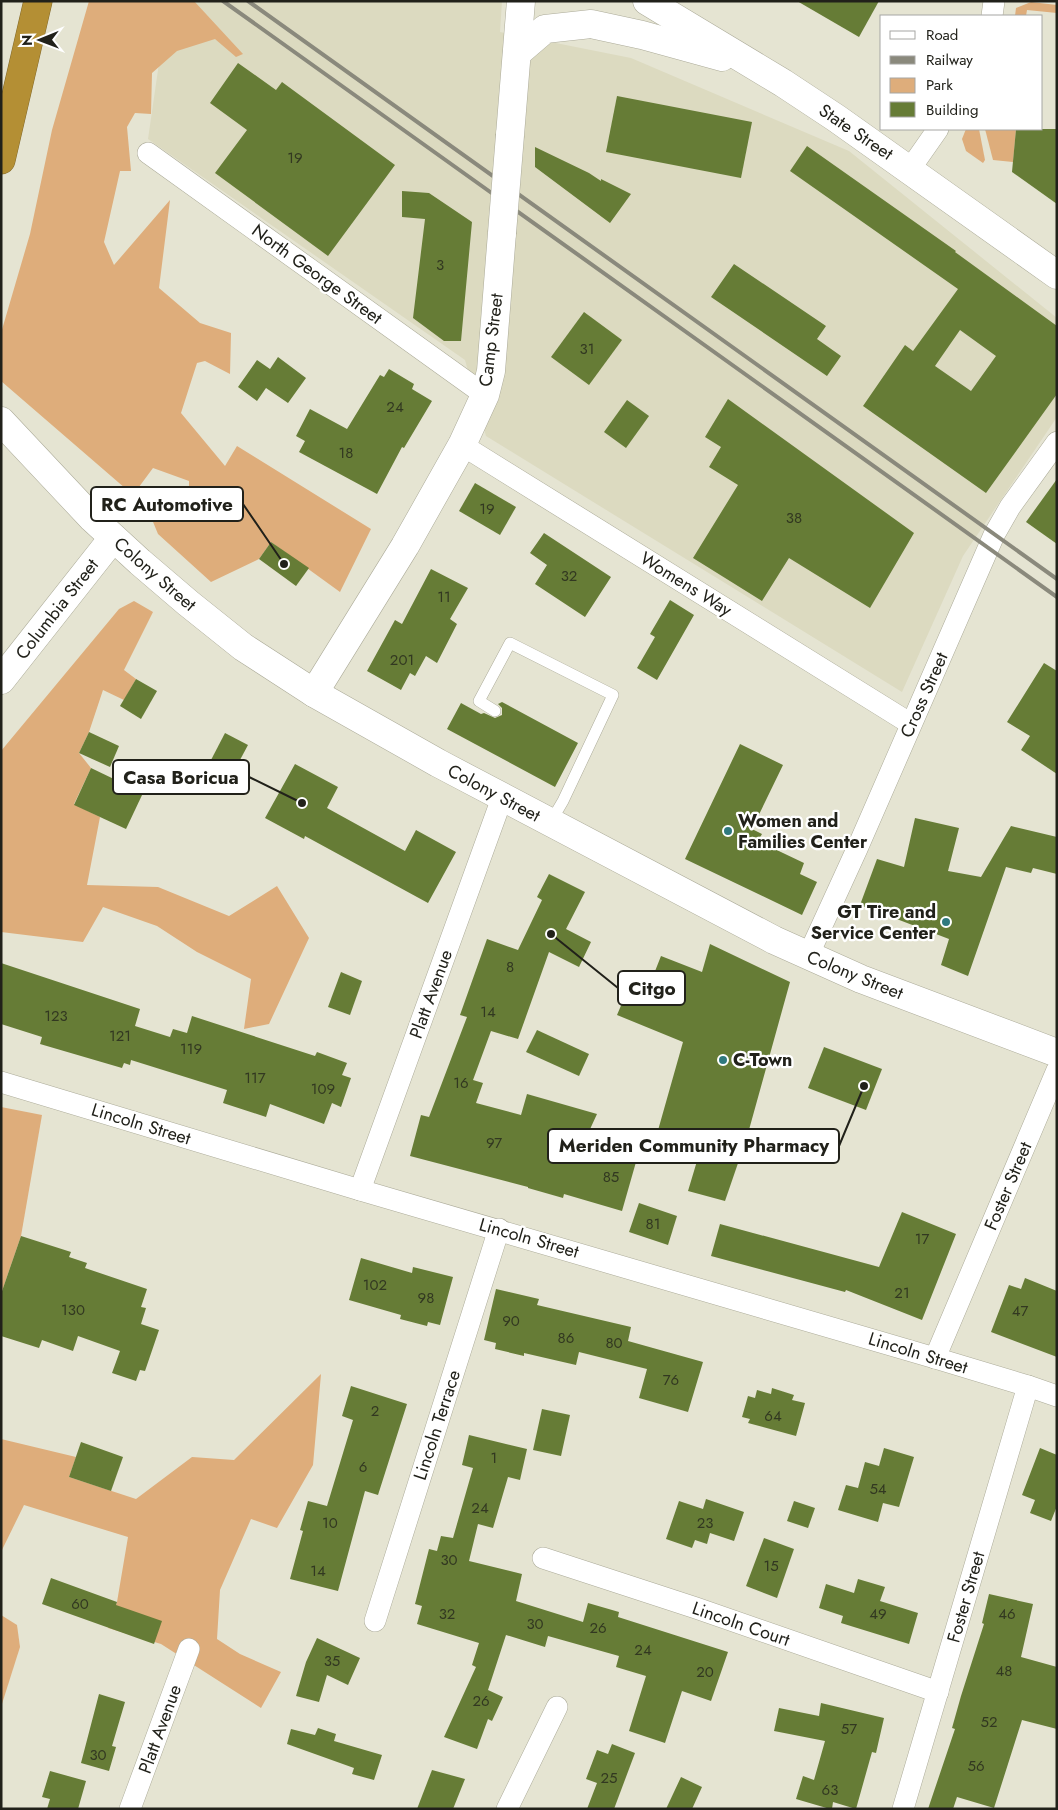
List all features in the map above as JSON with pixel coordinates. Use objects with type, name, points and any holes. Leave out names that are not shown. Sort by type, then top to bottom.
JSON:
[{"type":"highway","points":[[1,160],[38,1]]},
{"type":"street","name":"Camp Street","points":[[314,693],[405,546],[462,445],[485,395],[491,371],[521,1]]},
{"type":"street","name":"State Street","points":[[647,1],[836,118],[1057,275]]},
{"type":"street","points":[[992,15],[994,1]]},
{"type":"street","points":[[517,53],[546,29],[591,24],[642,35],[756,67]]},
{"type":"street","points":[[910,169],[937,130]]},
{"type":"street","name":"North George Street","points":[[148,153],[485,395]]},
{"type":"street","name":"Colony Street","points":[[1,421],[113,538],[188,603],[243,647],[314,693],[502,798],[808,956],[861,979],[1057,1053]]},
{"type":"street","name":"Cross Street","points":[[808,956],[994,535],[1010,506],[1057,442]]},
{"type":"street","name":"Womens Way","points":[[462,445],[911,724]]},
{"type":"street","name":"Columbia Street","points":[[1,680],[113,538]]},
{"type":"street","name":"Platt Avenue","points":[[360,1190],[502,798]]},
{"type":"street","name":"Foster Street","points":[[935,1358],[1057,1070]]},
{"type":"street","name":"Lincoln Street","points":[[1,1082],[360,1190],[499,1229],[935,1358],[1057,1396]]},
{"type":"street","name":"Lincoln Terrace","points":[[375,1622],[499,1229]]},
{"type":"street","name":"Foster Street","points":[[903,1809],[1028,1386]]},
{"type":"street","name":"Lincoln Court","points":[[543,1558],[696,1608],[938,1692]]},
{"type":"street","name":"Platt Avenue","points":[[130,1809],[189,1649]]},
{"type":"street","points":[[507,1809],[557,1706]]},
{"type":"lane","points":[[495,711],[479,701],[510,643],[613,696],[579,754],[563,801],[550,823]]},
{"type":"shaded area","points":[[168,1],[502,1],[500,32],[631,58],[849,151],[1057,318],[1057,417],[963,556],[902,692],[486,436],[465,360],[148,139]]},
{"type":"green space","points":[[89,1],[194,1],[243,54],[236,57],[215,39],[177,51],[152,73],[151,114],[135,113],[127,127],[131,171],[120,171],[104,242],[114,265],[170,200],[159,288],[200,323],[231,333],[230,374],[205,361],[197,363],[181,413],[225,466],[237,446],[371,529],[340,592],[271,542],[259,559],[211,582],[158,534],[151,517],[189,505],[189,481],[153,468],[133,495],[1,381],[1,333],[30,234],[52,130]]},
{"type":"green space","points":[[1031,2],[1057,5],[1057,13],[1027,10],[1026,15],[1015,15],[1016,8]]},
{"type":"green space","points":[[966,130],[979,130],[985,160],[983,163],[966,151],[962,139]]},
{"type":"green space","points":[[985,130],[1016,130],[1013,162],[993,160]]},
{"type":"green space","points":[[134,601],[153,612],[124,670],[136,679],[124,700],[103,690],[89,732],[79,753],[91,768],[74,804],[100,817],[87,885],[158,887],[229,916],[277,886],[309,938],[269,1024],[244,1029],[251,979],[197,952],[157,926],[103,907],[83,942],[1,932],[1,751],[119,609]]},
{"type":"green space","points":[[1,1107],[42,1115],[21,1236],[1,1294]]},
{"type":"green space","points":[[321,1374],[313,1465],[277,1528],[251,1519],[220,1590],[217,1639],[240,1654],[281,1672],[261,1708],[161,1644],[108,1628],[117,1602],[128,1537],[24,1505],[1,1552],[1,1439],[76,1457],[69,1477],[136,1499],[192,1457],[234,1460]]},
{"type":"green space","points":[[1,1615],[17,1625],[20,1647],[1,1707]]},
{"type":"building","points":[[797,1],[879,1],[859,37]]},
{"type":"building","points":[[238,63],[276,90],[282,82],[395,165],[328,256],[215,173],[247,130],[210,103]]},
{"type":"building","points":[[617,96],[752,122],[741,178],[606,152]]},
{"type":"building","points":[[1057,129],[1057,204],[1012,172],[1016,130]]},
{"type":"building","points":[[807,146],[956,251],[1057,326],[1057,394],[986,493],[863,406],[905,345],[913,351],[958,289],[790,171]],"holes":[[[960,330],[996,356],[971,391],[935,366]]]},
{"type":"building","points":[[535,147],[589,173],[601,181],[601,179],[631,194],[610,223],[535,167]]},
{"type":"building","points":[[402,191],[429,193],[472,222],[461,341],[444,341],[413,318],[425,219],[402,217]]},
{"type":"building","points":[[734,264],[826,326],[817,339],[841,356],[827,376],[711,297]]},
{"type":"building","points":[[584,312],[622,340],[589,385],[551,357]]},
{"type":"building","points":[[278,357],[306,378],[288,403],[266,388],[257,401],[238,387],[257,360],[270,369]]},
{"type":"building","points":[[389,369],[414,384],[412,389],[432,401],[404,448],[402,447],[377,494],[299,452],[305,441],[296,436],[310,409],[347,429],[380,375],[384,377]]},
{"type":"building","points":[[728,399],[914,533],[870,608],[789,558],[762,601],[693,558],[738,485],[709,467],[721,447],[705,437]]},
{"type":"building","points":[[627,400],[649,416],[626,448],[604,432]]},
{"type":"building","points":[[1057,479],[1057,544],[1026,522]]},
{"type":"building","points":[[475,483],[516,507],[500,535],[459,511]]},
{"type":"building","points":[[544,533],[611,577],[585,617],[535,584],[547,565],[530,553]]},
{"type":"building","points":[[271,542],[309,568],[296,586],[259,559]]},
{"type":"building","points":[[431,569],[468,588],[450,619],[457,624],[437,663],[426,656],[415,676],[410,673],[401,690],[367,671],[395,620],[402,624]]},
{"type":"building","points":[[670,600],[694,615],[657,680],[637,668],[655,637],[650,634]]},
{"type":"building","points":[[1044,663],[1057,671],[1057,774],[1021,750],[1030,736],[1007,722]]},
{"type":"building","points":[[136,679],[157,691],[141,719],[120,706]]},
{"type":"building","points":[[502,702],[578,743],[555,787],[447,729],[461,703],[481,714],[484,713],[495,718],[502,715],[502,708],[498,704]]},
{"type":"building","points":[[89,732],[119,746],[110,767],[79,753]]},
{"type":"building","points":[[225,733],[248,745],[233,773],[211,760]]},
{"type":"building","name":"Women and Families Center","points":[[740,744],[783,765],[752,829],[762,834],[758,841],[804,863],[800,874],[817,882],[802,915],[685,859]]},
{"type":"building","points":[[295,764],[338,787],[327,808],[405,851],[416,830],[456,852],[428,903],[305,836],[304,839],[265,818]]},
{"type":"building","points":[[91,768],[143,793],[126,829],[74,805]]},
{"type":"building","name":"GT Tire and Service Center","points":[[915,818],[959,828],[948,871],[981,877],[1011,826],[1057,837],[1057,874],[1033,868],[1031,873],[1006,867],[968,976],[941,965],[949,939],[860,905],[877,859],[904,867]]},
{"type":"building","points":[[549,874],[585,892],[566,929],[591,942],[579,967],[549,952],[518,1039],[491,1031],[473,1080],[483,1083],[476,1103],[521,1115],[527,1094],[597,1114],[585,1140],[638,1155],[622,1211],[564,1194],[563,1198],[410,1156],[421,1115],[429,1117],[467,1017],[460,1015],[487,939],[518,950],[542,900],[537,897]]},
{"type":"building","name":"C-Town","points":[[710,944],[790,982],[747,1137],[725,1201],[688,1191],[697,1161],[653,1148],[683,1042],[617,1015],[631,982],[648,989],[661,956],[702,972]]},
{"type":"building","points":[[1,963],[140,1009],[135,1026],[170,1037],[173,1029],[187,1033],[192,1016],[315,1056],[317,1052],[347,1063],[342,1075],[351,1078],[341,1107],[332,1103],[324,1124],[270,1104],[266,1117],[223,1103],[227,1090],[131,1060],[130,1065],[124,1063],[122,1068],[40,1044],[42,1037],[1,1024]]},
{"type":"building","points":[[341,972],[362,981],[350,1015],[328,1007]]},
{"type":"building","points":[[537,1030],[589,1054],[579,1076],[526,1052]]},
{"type":"building","points":[[824,1047],[882,1069],[866,1110],[808,1088]]},
{"type":"building","points":[[639,1203],[677,1216],[668,1245],[629,1232]]},
{"type":"building","points":[[902,1212],[956,1234],[922,1320],[846,1290],[845,1292],[711,1256],[720,1224],[879,1267]]},
{"type":"building","points":[[21,1236],[71,1252],[69,1257],[87,1263],[85,1268],[147,1289],[141,1307],[146,1308],[141,1324],[159,1330],[145,1371],[140,1370],[136,1381],[112,1373],[120,1351],[78,1336],[73,1351],[42,1340],[39,1348],[1,1336],[1,1294]]},
{"type":"building","points":[[361,1258],[412,1273],[413,1267],[453,1277],[440,1325],[428,1322],[427,1326],[400,1319],[401,1315],[349,1300]]},
{"type":"building","points":[[1025,1278],[1057,1291],[1057,1357],[991,1332],[1009,1285],[1021,1289]]},
{"type":"building","points":[[496,1289],[539,1299],[537,1305],[631,1327],[628,1341],[703,1362],[688,1412],[639,1398],[647,1369],[579,1352],[576,1365],[524,1353],[524,1356],[495,1349],[496,1343],[484,1340]]},
{"type":"building","points":[[351,1386],[407,1404],[378,1495],[365,1491],[338,1591],[290,1579],[303,1531],[300,1530],[308,1501],[327,1506],[353,1420],[342,1416]]},
{"type":"building","points":[[772,1388],[794,1395],[792,1400],[805,1403],[796,1436],[748,1423],[750,1419],[742,1417],[748,1396],[755,1398],[757,1390],[771,1394]]},
{"type":"building","points":[[542,1409],[570,1415],[561,1456],[533,1450]]},
{"type":"building","points":[[469,1435],[527,1449],[520,1480],[508,1477],[493,1528],[478,1524],[469,1561],[522,1574],[516,1601],[583,1622],[588,1603],[619,1612],[618,1617],[728,1652],[711,1701],[682,1691],[665,1743],[629,1731],[646,1676],[616,1667],[619,1656],[548,1636],[545,1647],[506,1635],[488,1690],[503,1697],[492,1721],[488,1719],[477,1749],[444,1737],[476,1667],[472,1665],[479,1643],[417,1624],[422,1606],[415,1604],[429,1549],[437,1551],[441,1536],[453,1538],[473,1468],[462,1465]]},
{"type":"building","points":[[81,1442],[123,1457],[111,1491],[69,1477]]},
{"type":"building","points":[[884,1448],[914,1457],[899,1507],[883,1503],[878,1522],[838,1510],[846,1485],[858,1488],[865,1462],[879,1466]]},
{"type":"building","points":[[1040,1448],[1057,1455],[1057,1506],[1051,1521],[1030,1513],[1035,1500],[1022,1495]]},
{"type":"building","points":[[706,1499],[744,1512],[734,1541],[710,1533],[707,1544],[695,1540],[692,1548],[666,1539],[679,1501],[703,1509]]},
{"type":"building","points":[[794,1501],[815,1508],[808,1528],[787,1521]]},
{"type":"building","points":[[764,1538],[794,1549],[777,1598],[746,1586]]},
{"type":"building","points":[[51,1578],[117,1602],[116,1605],[162,1621],[154,1644],[42,1604]]},
{"type":"building","points":[[858,1579],[885,1587],[880,1601],[918,1613],[909,1644],[841,1623],[843,1616],[819,1608],[826,1584],[854,1593]]},
{"type":"building","points":[[989,1594],[1033,1604],[1021,1657],[1057,1667],[1057,1729],[1022,1720],[994,1808],[957,1797],[953,1809],[928,1809],[955,1729],[952,1728],[984,1624],[982,1623]]},
{"type":"building","points":[[317,1638],[360,1658],[348,1685],[327,1675],[319,1702],[296,1696],[306,1662]]},
{"type":"building","points":[[99,1694],[125,1702],[112,1746],[116,1747],[109,1771],[81,1763]]},
{"type":"building","points":[[821,1703],[884,1718],[876,1753],[872,1752],[856,1809],[833,1802],[832,1809],[830,1809],[796,1799],[803,1776],[814,1780],[825,1741],[774,1731],[779,1708],[819,1716]]},
{"type":"building","points":[[318,1728],[336,1734],[334,1741],[382,1755],[374,1780],[352,1774],[354,1768],[287,1744],[291,1729],[315,1735]]},
{"type":"building","points":[[612,1744],[635,1753],[614,1809],[587,1809],[597,1783],[586,1779],[597,1750],[608,1754]]},
{"type":"building","points":[[432,1770],[465,1779],[453,1809],[417,1809]]},
{"type":"building","points":[[50,1771],[86,1781],[78,1809],[47,1809],[50,1799],[42,1797]]},
{"type":"building","points":[[681,1777],[702,1787],[692,1809],[666,1809]]},
{"type":"railway","points":[[223,1],[1057,597]]},
{"type":"railway","points":[[248,1],[1057,579]]},
{"type":"place","name":"RC Automotive","points":[[284,564]]},
{"type":"place","name":"Casa Boricua","points":[[302,803]]},
{"type":"place","name":"Women and Families Center","points":[[728,831]]},
{"type":"place","name":"GT Tire and Service Center","points":[[946,922]]},
{"type":"place","name":"Citgo","points":[[551,934]]},
{"type":"place","name":"C-Town","points":[[723,1060]]},
{"type":"place","name":"Meriden Community Pharmacy","points":[[864,1086]]}]
